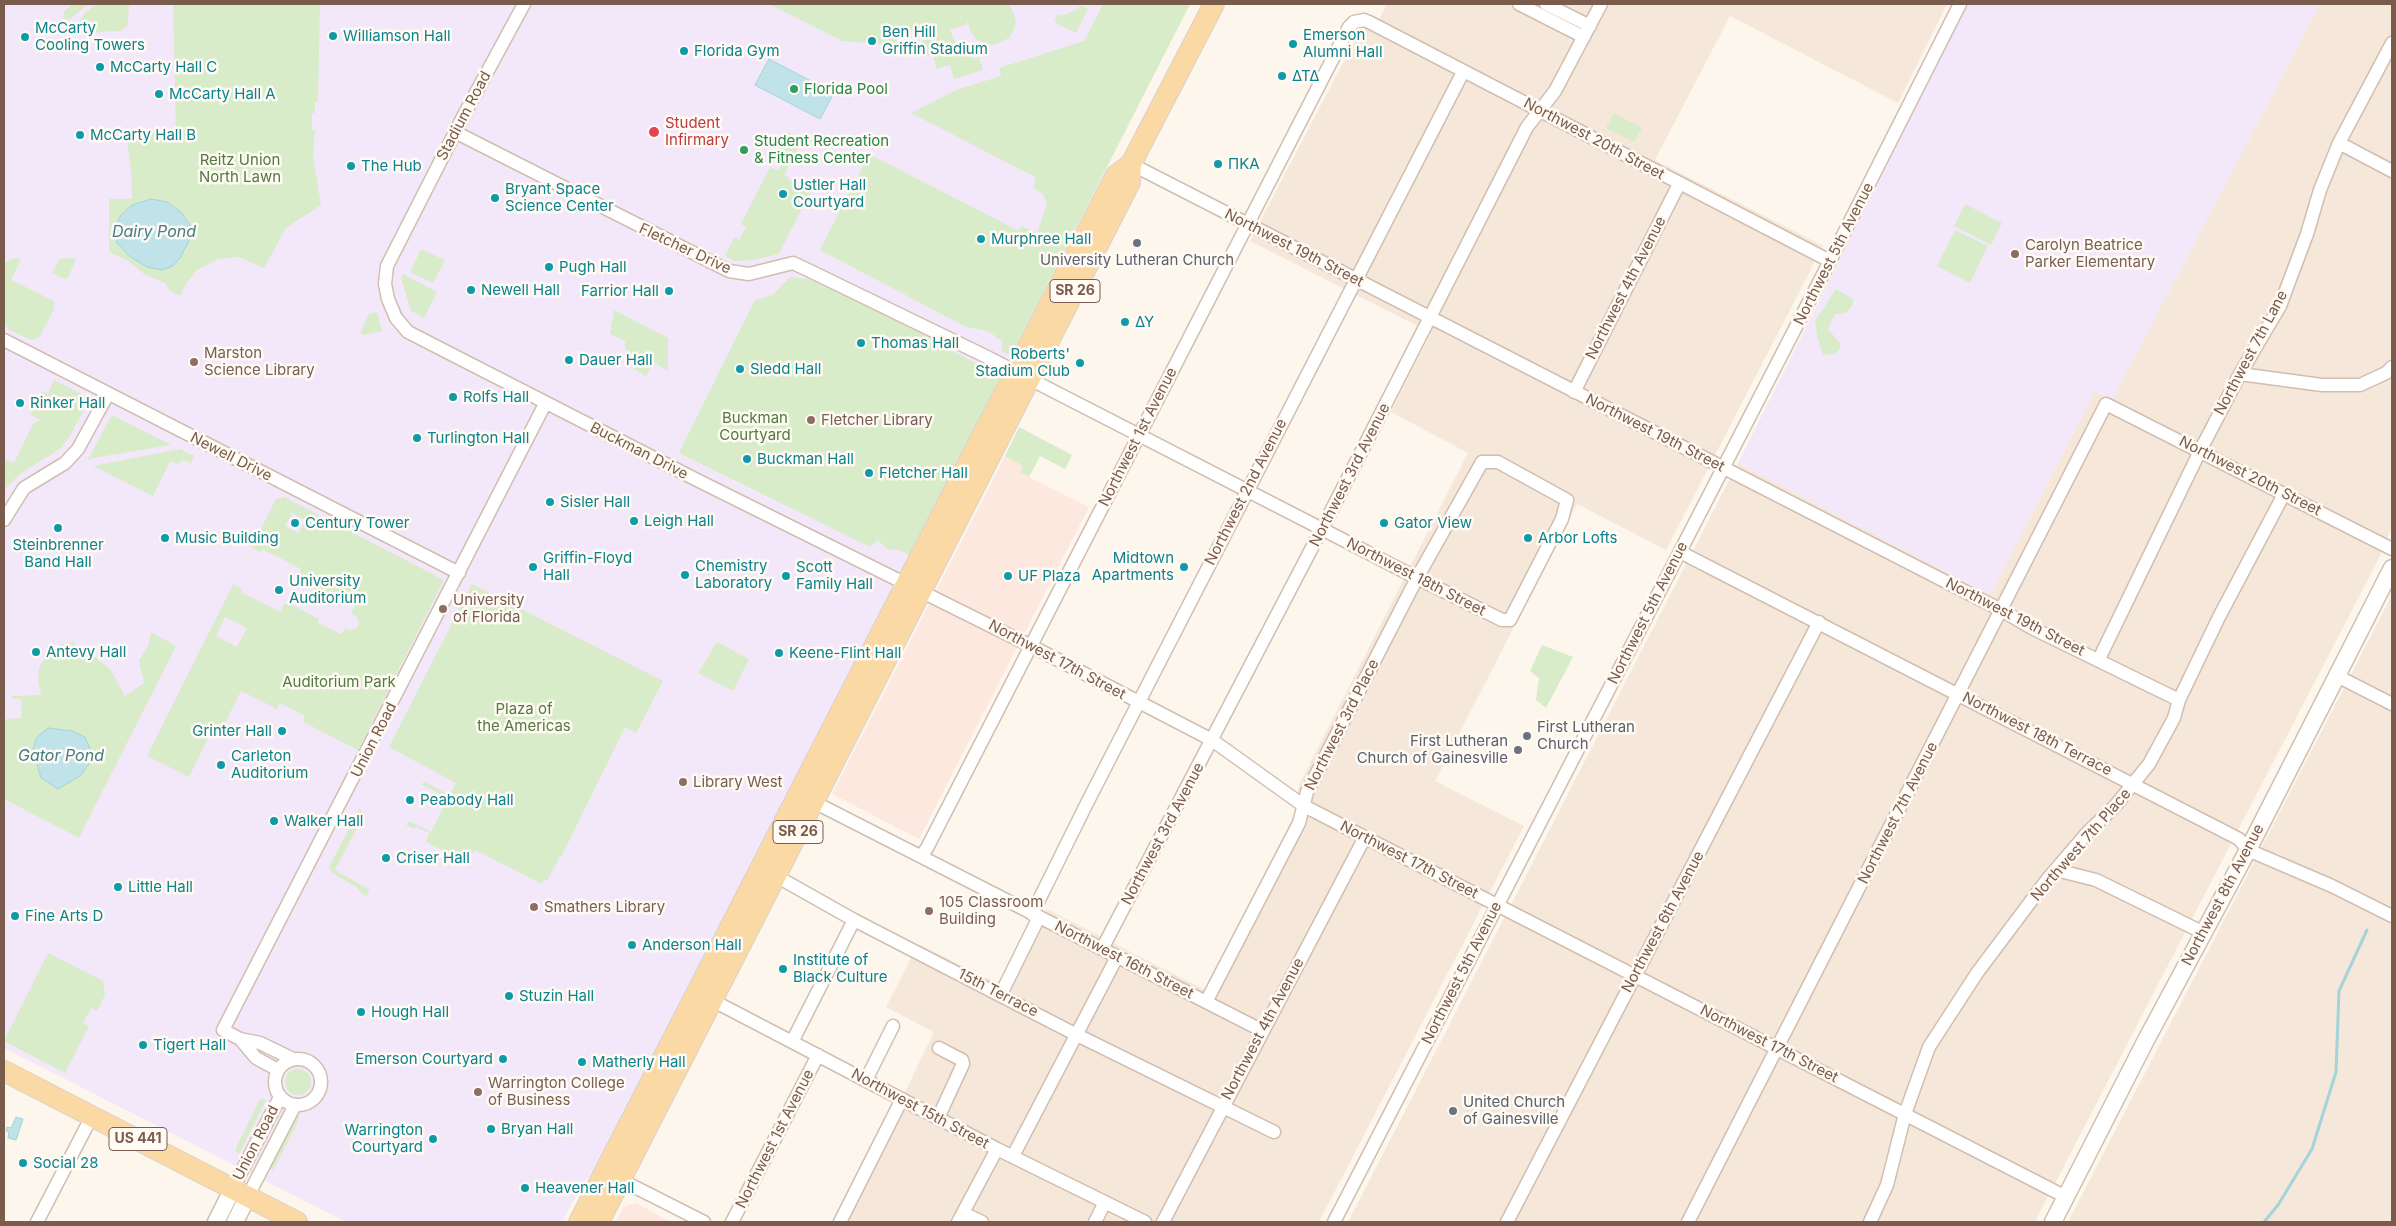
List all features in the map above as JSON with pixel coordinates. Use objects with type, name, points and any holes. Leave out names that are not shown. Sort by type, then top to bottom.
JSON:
[{"type":"main road","name":"SR 26","points":[[599,1222],[621,1180],[705,997],[1023,376],[1130,182],[1131,164],[1214,4]]},
{"type":"main road","name":"SR 26","points":[[579,1222],[705,997],[776,876],[806,798]]},
{"type":"main road","name":"US 441","points":[[4,1071],[298,1222]]},
{"type":"street","name":"Stadium Road","points":[[385,284],[388,263],[455,132],[524,4]]},
{"type":"street","points":[[1519,4],[1587,32]]},
{"type":"street","points":[[1546,4],[1587,32]]},
{"type":"street","name":"Northwest 3rd Avenue","points":[[1102,949],[1322,530],[1527,127],[1555,91],[1601,4]]},
{"type":"street","name":"Northwest 5th Avenue","points":[[1334,1222],[1724,468],[1960,4]]},
{"type":"street","name":"Northwest 20th Street","points":[[1357,20],[1369,22],[1830,261]]},
{"type":"street","name":"Northwest 1st Avenue","points":[[921,856],[927,848],[1348,27],[1357,20]]},
{"type":"street","name":"Northwest 7th Lane","points":[[2099,659],[2200,450],[2240,374],[2280,306],[2307,234],[2320,190],[2339,143],[2392,43]]},
{"type":"street","name":"Northwest 2nd Avenue","points":[[1000,994],[1138,703],[1463,72]]},
{"type":"street","name":"Fletcher Drive","points":[[455,132],[728,271],[749,274],[793,263],[1023,376]]},
{"type":"street","points":[[2339,143],[2392,171]]},
{"type":"street","name":"Northwest 19th Street","points":[[1131,164],[2001,610],[2032,628],[2099,659],[2179,700]]},
{"type":"street","name":"Northwest 4th Avenue","points":[[1574,392],[1679,184]]},
{"type":"street","name":"Buckman Drive","points":[[385,284],[393,313],[399,324],[408,332],[545,404],[913,588]]},
{"type":"street","name":"Newell Drive","points":[[4,340],[459,573]]},
{"type":"street","points":[[2240,374],[2322,385],[2360,385],[2386,373],[2392,367]]},
{"type":"street","name":"Northwest 18th Street","points":[[1023,376],[1417,578],[1502,620],[1510,620]]},
{"type":"street","points":[[4,520],[12,504],[24,488],[58,468],[74,454],[108,394]]},
{"type":"street","name":"Union Road","points":[[240,1039],[256,1058],[278,1070],[274,1083],[280,1097],[295,1105],[304,1104],[315,1098],[321,1081],[313,1065],[303,1059],[293,1059],[260,1043],[240,1039],[223,1030],[545,404]]},
{"type":"street","name":"Northwest 20th Street","points":[[2106,404],[2392,548]]},
{"type":"street","name":"Northwest 7th Avenue","points":[[1688,1222],[2106,404]]},
{"type":"street","name":"Northwest 3rd Place","points":[[1206,1002],[1299,823],[1307,792],[1417,578],[1482,462],[1492,461],[1567,500],[1562,519],[1510,620]]},
{"type":"street","name":"Northwest 7th Place","points":[[1870,1222],[1887,1185],[1905,1114],[1929,1047],[1976,973],[2056,870],[2149,764],[2174,718],[2179,700],[2219,617],[2284,494]]},
{"type":"street","name":"Northwest 18th Terrace","points":[[1680,552],[1820,622],[2238,839],[2248,850],[2332,886],[2392,916]]},
{"type":"street","name":"Northwest 8th Avenue","points":[[2053,1222],[2248,850],[2392,568]]},
{"type":"street","name":"Northwest 17th Street","points":[[913,588],[1212,740],[1304,806],[2066,1197]]},
{"type":"street","name":"Northwest 6th Avenue","points":[[1507,1222],[1820,622]]},
{"type":"street","points":[[2337,676],[2392,704]]},
{"type":"street","name":"Northwest 16th Street","points":[[806,798],[1263,1031]]},
{"type":"street","name":"Northwest 4th Avenue","points":[[1163,1222],[1365,837]]},
{"type":"street","points":[[2056,870],[2096,880],[2204,933]]},
{"type":"street","name":"15th Terrace","points":[[776,876],[854,920],[1075,1034],[1274,1132]]},
{"type":"street","points":[[792,1042],[854,920]]},
{"type":"street","points":[[1013,1156],[1075,1034],[1117,957]]},
{"type":"street","name":"Northwest 15th Street","points":[[705,997],[997,1149],[1145,1222]]},
{"type":"street","points":[[866,1080],[893,1026]]},
{"type":"street","points":[[938,1118],[964,1064],[962,1060],[939,1048]]},
{"type":"street","name":"Northwest 1st Avenue","points":[[732,1222],[818,1056]]},
{"type":"street","points":[[278,1070],[285,1062],[293,1059]]},
{"type":"street","name":"Union Road","points":[[241,1192],[280,1097]]},
{"type":"street","points":[[840,1222],[902,1099]]},
{"type":"street","name":"Union Road","points":[[241,1192],[295,1105]]},
{"type":"street","points":[[37,1222],[92,1116]]},
{"type":"street","points":[[982,1222],[960,1218],[997,1149]]},
{"type":"street","points":[[621,1180],[704,1222]]},
{"type":"street","points":[[216,1222],[241,1192]]},
{"type":"street","points":[[234,1222],[241,1192]]},
{"type":"street","points":[[1095,1222],[1105,1202]]},
{"type":"shaded area","name":"University of Florida","points":[[4,4],[1190,4],[601,1160],[578,1192],[562,1222],[346,1222],[4,1048]]},
{"type":"shaded area","points":[[1387,4],[1947,4],[1898,103],[1730,16],[1655,160],[1823,246],[1666,550],[1577,504],[1435,781],[1524,826],[1319,1222],[848,1222],[911,1098],[904,1094],[934,1032],[886,1007],[918,944],[1007,988],[1047,909],[1205,990],[1294,816],[1299,785],[1468,453],[1391,412],[1431,333],[1250,241],[1359,32],[1380,18]]},
{"type":"shaded area","name":"Carolyn Beatrice Parker Elementary","points":[[1968,4],[2320,4],[2112,400],[2095,391],[1990,595],[1738,463]]},
{"type":"shaded area","points":[[2320,4],[2392,4],[2392,528],[2379,558],[2035,1222],[1348,1222],[1738,463],[1990,594],[2095,391],[2112,399]]},
{"type":"shaded area","points":[[1005,456],[1024,466],[1021,473],[1089,507],[919,839],[832,794]]},
{"type":"shaded area","points":[[2392,595],[2392,1222],[2068,1222]]},
{"type":"shaded area","points":[[636,1203],[671,1222],[616,1222],[623,1207]]},
{"type":"green space","points":[[72,4],[88,4],[70,19],[63,20],[64,12]]},
{"type":"green space","points":[[96,4],[129,4],[128,25],[121,31],[71,33],[85,13]]},
{"type":"green space","name":"Reitz Union North Lawn","points":[[173,4],[320,4],[318,102],[315,102],[315,113],[312,113],[312,130],[315,130],[313,156],[321,205],[286,228],[264,268],[239,257],[218,259],[197,270],[187,282],[180,296],[170,291],[165,283],[144,274],[128,261],[109,252],[109,199],[132,199],[127,139],[146,139],[147,133],[176,132]]},
{"type":"green space","name":"Ben Hill Griffin Stadium","points":[[769,4],[1008,4],[1014,13],[1016,24],[1009,38],[994,45],[985,44],[976,39],[970,31],[968,21],[966,25],[950,30],[958,50],[974,59],[979,57],[983,70],[954,79],[950,65],[937,69],[932,54],[927,56],[919,29],[906,34],[897,34],[896,45],[842,41]]},
{"type":"green space","points":[[1103,4],[1190,4],[1011,355],[1001,351],[1003,342],[988,331],[966,327],[820,250],[869,154],[1017,230],[1022,226],[1037,233],[1047,204],[1043,194],[1034,188],[1035,177],[911,113],[956,90],[1001,76],[999,68],[1084,41]]},
{"type":"green space","points":[[1080,5],[1088,9],[1076,33],[1054,22],[1058,14],[1062,16],[1078,9]]},
{"type":"green space","points":[[1614,113],[1642,128],[1634,142],[1606,128]]},
{"type":"green space","name":"Ustler Hall Courtyard","points":[[788,132],[803,139],[784,175],[801,186],[803,184],[812,189],[779,254],[754,260],[734,261],[725,256],[734,237],[739,240],[746,227],[741,224],[770,167],[778,171],[782,164],[774,160]]},
{"type":"green space","points":[[1965,204],[2002,223],[1991,245],[1954,226]]},
{"type":"green space","points":[[1955,230],[1988,246],[1970,283],[1937,266]]},
{"type":"green space","points":[[421,249],[445,260],[433,283],[410,272]]},
{"type":"green space","points":[[15,258],[21,259],[11,280],[54,301],[54,309],[39,338],[31,340],[8,329],[4,322],[4,263]]},
{"type":"green space","points":[[76,258],[69,276],[65,279],[52,273],[59,259]]},
{"type":"green space","points":[[403,274],[437,292],[424,318],[411,311],[401,278]]},
{"type":"green space","name":"Buckman Courtyard","points":[[790,277],[808,279],[858,301],[931,338],[930,340],[974,362],[986,372],[999,379],[909,555],[899,550],[887,549],[878,540],[870,547],[679,453],[755,300],[773,295]]},
{"type":"green space","points":[[1836,289],[1853,299],[1853,304],[1846,313],[1835,314],[1828,329],[1840,343],[1840,349],[1835,354],[1823,355],[1815,321]]},
{"type":"green space","points":[[614,310],[668,338],[668,371],[653,362],[646,376],[634,369],[639,360],[625,349],[625,341],[610,334]]},
{"type":"green space","points":[[377,312],[382,331],[364,335],[360,333],[369,314]]},
{"type":"green space","points":[[54,380],[85,396],[86,406],[70,436],[60,449],[21,473],[4,490],[4,458],[14,463],[33,424],[41,420],[30,415],[42,391],[48,394]]},
{"type":"green space","points":[[112,415],[171,445],[88,459]]},
{"type":"green space","points":[[1019,427],[1072,455],[1065,469],[1040,456],[1029,477],[1020,472],[1023,466],[1005,456]]},
{"type":"green space","points":[[180,449],[194,456],[191,463],[183,460],[178,464],[170,461],[153,496],[93,466]]},
{"type":"green space","name":"Auditorium Park","points":[[284,497],[444,580],[358,750],[303,722],[305,716],[280,703],[277,709],[241,691],[219,735],[211,732],[189,777],[147,756],[233,584],[242,589],[241,592],[280,612],[283,605],[288,603],[319,619],[318,623],[341,634],[345,628],[350,630],[356,628],[359,622],[357,617],[351,614],[355,606],[333,594],[331,597],[299,581],[301,569],[262,549],[260,552],[252,548],[240,571],[276,499]],"holes":[[[292,513],[305,520],[299,533],[285,526]],[[225,617],[247,628],[237,647],[216,636]]]},
{"type":"green space","name":"Plaza of the Americas","points":[[472,584],[663,681],[636,733],[625,727],[561,857],[547,881],[544,880],[542,884],[475,850],[473,854],[468,852],[464,861],[426,842],[429,833],[417,827],[413,828],[406,825],[409,821],[431,832],[448,798],[422,785],[424,781],[449,795],[456,783],[389,747]]},
{"type":"green space","points":[[151,632],[176,646],[79,838],[4,799],[4,723],[6,719],[22,718],[21,699],[12,699],[12,696],[41,695],[38,678],[39,668],[48,653],[62,644],[73,642],[110,669],[125,696],[144,683],[139,660],[148,647]],"holes":[[[59,728],[85,737],[69,782],[58,789]]]},
{"type":"green space","points":[[717,642],[749,659],[733,691],[698,673]]},
{"type":"green space","points":[[1542,645],[1573,657],[1546,708],[1536,700],[1539,678],[1530,671]]},
{"type":"green space","points":[[359,809],[365,813],[335,870],[370,890],[366,897],[355,886],[332,873],[329,867]]},
{"type":"green space","points":[[48,953],[103,981],[105,995],[97,1011],[91,1008],[83,1023],[89,1026],[65,1073],[4,1041]]},
{"type":"green space","points":[[298,1069],[307,1073],[311,1082],[307,1091],[298,1095],[289,1091],[285,1082],[289,1073]]},
{"type":"green space","points":[[260,1099],[266,1100],[239,1154],[235,1150]]},
{"type":"green space","points":[[295,1115],[299,1117],[297,1124],[273,1170],[268,1168]]},
{"type":"water","name":"Florida Pool","points":[[769,59],[834,93],[820,119],[755,85]]},
{"type":"water","name":"Dairy Pond","points":[[151,199],[167,202],[181,212],[193,233],[180,258],[173,266],[162,270],[147,267],[129,256],[117,243],[116,226],[121,215],[132,205]]},
{"type":"water","name":"Gator Pond","points":[[48,728],[72,731],[85,737],[91,751],[89,764],[80,776],[58,789],[41,778],[33,749],[37,737]]},
{"type":"water","points":[[16,1117],[23,1119],[16,1140],[8,1138],[9,1132],[6,1131],[7,1127],[11,1128]]},
{"type":"waterway","points":[[2264,1222],[2278,1205],[2312,1149],[2336,1072],[2339,991],[2367,930]]},
{"type":"place","name":"Williamson Hall","points":[[333,36]]},
{"type":"place","name":"McCarty Cooling Towers","points":[[25,37]]},
{"type":"place","name":"Ben Hill Griffin Stadium","points":[[872,41]]},
{"type":"place","name":"Emerson Alumni Hall","points":[[1293,44]]},
{"type":"place","name":"Florida Gym","points":[[684,51]]},
{"type":"place","name":"McCarty Hall C","points":[[100,67]]},
{"type":"place","name":"ΔΤΔ","points":[[1282,76]]},
{"type":"place","name":"Florida Pool","points":[[794,89]]},
{"type":"place","name":"McCarty Hall A","points":[[159,94]]},
{"type":"place","name":"Student Infirmary","points":[[654,132]]},
{"type":"place","name":"McCarty Hall B","points":[[80,135]]},
{"type":"place","name":"Student Recreation & Fitness Center","points":[[744,150]]},
{"type":"place","name":"ΠΚΑ","points":[[1218,164]]},
{"type":"place","name":"The Hub","points":[[351,166]]},
{"type":"place","name":"Ustler Hall Courtyard","points":[[783,194]]},
{"type":"place","name":"Bryant Space Science Center","points":[[495,198]]},
{"type":"place","name":"Murphree Hall","points":[[981,239]]},
{"type":"place","name":"University Lutheran Church","points":[[1137,243]]},
{"type":"place","name":"Carolyn Beatrice Parker Elementary","points":[[2015,254]]},
{"type":"place","name":"Pugh Hall","points":[[549,267]]},
{"type":"place","name":"Newell Hall","points":[[471,290]]},
{"type":"place","name":"Farrior Hall","points":[[669,291]]},
{"type":"place","name":"ΔΥ","points":[[1125,322]]},
{"type":"place","name":"Thomas Hall","points":[[861,343]]},
{"type":"place","name":"Dauer Hall","points":[[569,360]]},
{"type":"place","name":"Marston Science Library","points":[[194,362]]},
{"type":"place","name":"Roberts' Stadium Club","points":[[1080,363]]},
{"type":"place","name":"Sledd Hall","points":[[740,369]]},
{"type":"place","name":"Rolfs Hall","points":[[453,397]]},
{"type":"place","name":"Rinker Hall","points":[[20,403]]},
{"type":"place","name":"Fletcher Library","points":[[811,420]]},
{"type":"place","name":"Turlington Hall","points":[[417,438]]},
{"type":"place","name":"Buckman Hall","points":[[747,459]]},
{"type":"place","name":"Fletcher Hall","points":[[869,473]]},
{"type":"place","name":"Sisler Hall","points":[[550,502]]},
{"type":"place","name":"Leigh Hall","points":[[634,521]]},
{"type":"place","name":"Century Tower","points":[[295,523]]},
{"type":"place","name":"Gator View","points":[[1384,523]]},
{"type":"place","name":"Steinbrenner Band Hall","points":[[58,528]]},
{"type":"place","name":"Music Building","points":[[165,538]]},
{"type":"place","name":"Arbor Lofts","points":[[1528,538]]},
{"type":"place","name":"Griffin-Floyd Hall","points":[[533,567]]},
{"type":"place","name":"Midtown Apartments","points":[[1184,567]]},
{"type":"place","name":"Chemistry Laboratory","points":[[685,575]]},
{"type":"place","name":"Scott Family Hall","points":[[786,576]]},
{"type":"place","name":"UF Plaza","points":[[1008,576]]},
{"type":"place","name":"University Auditorium","points":[[279,590]]},
{"type":"place","name":"University of Florida","points":[[443,609]]},
{"type":"place","name":"Antevy Hall","points":[[36,652]]},
{"type":"place","name":"Keene-Flint Hall","points":[[779,653]]},
{"type":"place","name":"Grinter Hall","points":[[282,731]]},
{"type":"place","name":"First Lutheran Church","points":[[1527,736]]},
{"type":"place","name":"First Lutheran Church of Gainesville","points":[[1518,750]]},
{"type":"place","name":"Carleton Auditorium","points":[[221,765]]},
{"type":"place","name":"Library West","points":[[683,782]]},
{"type":"place","name":"Peabody Hall","points":[[410,800]]},
{"type":"place","name":"Walker Hall","points":[[274,821]]},
{"type":"place","name":"Criser Hall","points":[[386,858]]},
{"type":"place","name":"Little Hall","points":[[118,887]]},
{"type":"place","name":"Smathers Library","points":[[534,907]]},
{"type":"place","name":"105 Classroom Building","points":[[929,911]]},
{"type":"place","name":"Fine Arts D","points":[[15,916]]},
{"type":"place","name":"Anderson Hall","points":[[632,945]]},
{"type":"place","name":"Institute of Black Culture","points":[[783,969]]},
{"type":"place","name":"Stuzin Hall","points":[[509,996]]},
{"type":"place","name":"Hough Hall","points":[[361,1012]]},
{"type":"place","name":"Tigert Hall","points":[[143,1045]]},
{"type":"place","name":"Emerson Courtyard","points":[[503,1059]]},
{"type":"place","name":"Matherly Hall","points":[[582,1062]]},
{"type":"place","name":"Warrington College of Business","points":[[478,1092]]},
{"type":"place","name":"United Church of Gainesville","points":[[1453,1111]]},
{"type":"place","name":"Bryan Hall","points":[[491,1129]]},
{"type":"place","name":"Warrington Courtyard","points":[[433,1139]]},
{"type":"place","name":"Social 28","points":[[23,1163]]},
{"type":"place","name":"Heavener Hall","points":[[525,1188]]}]
